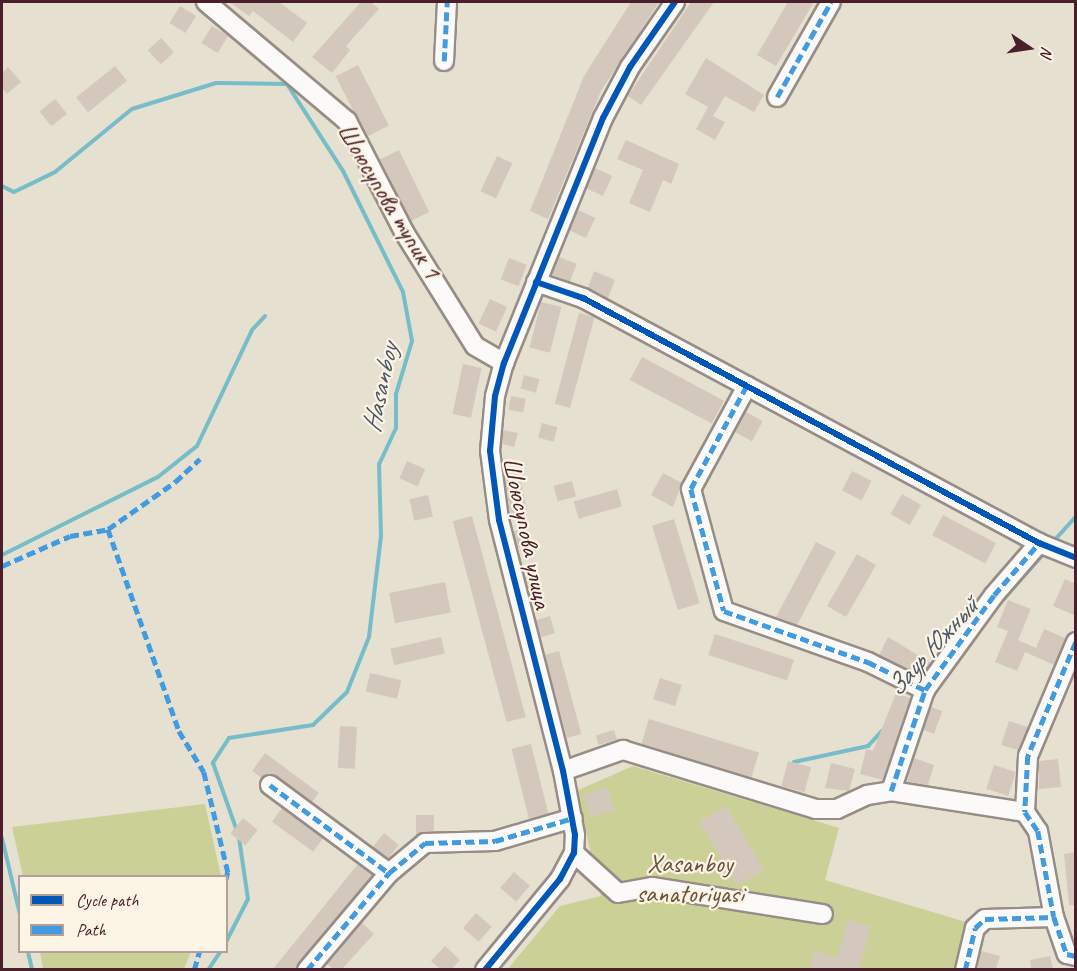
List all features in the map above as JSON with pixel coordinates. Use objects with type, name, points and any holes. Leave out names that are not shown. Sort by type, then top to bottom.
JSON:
[{"type":"street","name":"Шоюсупова тупик 1","points":[[206,2],[347,121],[404,232],[475,346],[504,363]]},
{"type":"street","points":[[444,61],[447,2]]},
{"type":"street","name":"Шоюсупова улица","points":[[574,853],[573,818],[563,771],[494,495],[490,432],[504,363],[611,101],[675,2]]},
{"type":"street","points":[[777,97],[831,2]]},
{"type":"street","points":[[536,282],[583,298],[1039,543],[1076,558]]},
{"type":"street","points":[[747,386],[691,489],[724,611],[868,662],[925,690]]},
{"type":"street","points":[[891,791],[925,690],[994,595],[1039,543]]},
{"type":"street","points":[[1076,642],[1028,756],[1025,812],[1038,831],[1054,917],[1067,954],[1076,956]]},
{"type":"street","points":[[563,771],[623,750],[816,809],[837,810],[867,795],[891,791],[1025,812]]},
{"type":"street","points":[[270,785],[390,873]]},
{"type":"street","points":[[307,969],[390,873],[424,843],[495,841],[573,818]]},
{"type":"street","points":[[485,969],[555,887],[574,853],[618,893],[652,887],[823,914]]},
{"type":"street","points":[[965,969],[975,928],[985,919],[1054,917]]},
{"type":"green space","name":"Xasanboy sanatoriyasi","points":[[633,766],[839,828],[825,880],[966,922],[956,969],[507,970],[560,906],[601,896],[576,791]]},
{"type":"green space","points":[[205,804],[221,875],[23,875],[12,827]]},
{"type":"green space","points":[[40,953],[191,953],[184,969],[34,969],[43,968]]},
{"type":"building","points":[[229,2],[279,2],[307,23],[293,42],[253,11],[249,16]]},
{"type":"building","points":[[361,2],[371,2],[379,9],[346,46],[350,50],[332,73],[312,57]]},
{"type":"building","points":[[631,2],[659,2],[601,91],[548,219],[530,211],[584,76]]},
{"type":"building","points":[[691,2],[714,2],[641,105],[628,96]]},
{"type":"building","points":[[788,2],[814,2],[776,66],[757,55]]},
{"type":"building","points":[[180,6],[196,16],[186,33],[169,23]]},
{"type":"building","points":[[212,26],[228,36],[218,53],[201,43]]},
{"type":"building","points":[[161,38],[174,52],[161,64],[148,50]]},
{"type":"building","points":[[706,58],[764,95],[754,112],[725,96],[713,116],[725,122],[715,140],[696,129],[708,107],[685,94]]},
{"type":"building","points":[[358,65],[389,126],[367,137],[336,76]]},
{"type":"building","points":[[115,66],[127,81],[88,112],[76,97]]},
{"type":"building","points":[[8,67],[21,82],[7,94],[2,88],[2,73]]},
{"type":"building","points":[[55,99],[67,114],[51,126],[39,112]]},
{"type":"building","points":[[626,140],[679,164],[671,184],[663,180],[650,212],[629,203],[643,170],[617,159]]},
{"type":"building","points":[[399,150],[429,212],[410,221],[380,159]]},
{"type":"building","points":[[497,156],[512,163],[496,199],[481,191]]},
{"type":"building","points":[[595,168],[612,176],[603,196],[586,188]]},
{"type":"building","points":[[578,210],[595,218],[586,238],[569,230]]},
{"type":"building","points":[[559,257],[577,264],[570,282],[552,275]]},
{"type":"building","points":[[509,258],[527,265],[518,286],[501,279]]},
{"type":"building","points":[[594,271],[615,280],[608,298],[588,288]]},
{"type":"building","points":[[490,299],[507,307],[496,332],[479,323]]},
{"type":"building","points":[[541,302],[561,307],[550,353],[530,348]]},
{"type":"building","points":[[579,313],[594,317],[570,408],[555,404]]},
{"type":"building","points":[[642,357],[724,401],[712,424],[630,380]]},
{"type":"building","points":[[463,364],[482,368],[471,418],[452,414]]},
{"type":"building","points":[[524,375],[539,379],[536,393],[520,389]]},
{"type":"building","points":[[511,396],[526,399],[523,413],[508,410]]},
{"type":"building","points":[[746,412],[763,421],[752,441],[735,432]]},
{"type":"building","points":[[542,423],[557,427],[554,442],[538,437]]},
{"type":"building","points":[[503,430],[518,433],[514,447],[502,444]]},
{"type":"building","points":[[407,461],[425,469],[418,486],[399,478]]},
{"type":"building","points":[[518,469],[527,510],[510,514],[504,473]]},
{"type":"building","points":[[852,471],[872,481],[862,501],[842,491]]},
{"type":"building","points":[[663,473],[682,483],[673,507],[651,495]]},
{"type":"building","points":[[572,481],[576,496],[558,501],[554,486]]},
{"type":"building","points":[[617,489],[622,506],[579,519],[574,501]]},
{"type":"building","points":[[902,494],[921,505],[910,525],[891,514]]},
{"type":"building","points":[[428,495],[433,516],[414,521],[409,499]]},
{"type":"building","points":[[943,515],[996,543],[985,563],[932,535]]},
{"type":"building","points":[[472,516],[526,717],[507,722],[453,521]]},
{"type":"building","points":[[674,519],[700,603],[678,610],[652,526]]},
{"type":"building","points":[[527,528],[531,545],[517,548],[513,531]]},
{"type":"building","points":[[816,542],[836,552],[797,625],[776,617]]},
{"type":"building","points":[[857,554],[876,565],[846,617],[827,606]]},
{"type":"building","points":[[538,574],[543,591],[530,595],[526,578]]},
{"type":"building","points":[[1065,579],[1076,584],[1076,616],[1053,606]]},
{"type":"building","points":[[445,582],[451,612],[395,623],[389,593]]},
{"type":"building","points":[[1008,600],[1031,609],[1018,640],[1036,648],[1044,629],[1065,638],[1054,665],[1025,652],[1017,671],[995,662],[1008,631],[997,627]]},
{"type":"building","points":[[550,616],[555,633],[541,637],[536,620]]},
{"type":"building","points":[[715,634],[794,660],[787,681],[708,655]]},
{"type":"building","points":[[441,637],[445,654],[394,665],[390,649]]},
{"type":"building","points":[[888,637],[931,663],[921,676],[879,655]]},
{"type":"building","points":[[559,651],[581,734],[567,738],[545,655]]},
{"type":"building","points":[[370,673],[401,680],[397,699],[366,692]]},
{"type":"building","points":[[660,678],[682,685],[675,706],[653,699]]},
{"type":"building","points":[[896,693],[910,698],[883,780],[860,774],[866,749],[873,751]]},
{"type":"building","points":[[931,707],[942,711],[934,734],[923,730]]},
{"type":"building","points":[[649,719],[759,753],[751,777],[641,744]]},
{"type":"building","points":[[1009,721],[1028,727],[1018,750],[1001,745]]},
{"type":"building","points":[[340,726],[357,727],[355,769],[338,768]]},
{"type":"building","points":[[614,730],[617,740],[599,745],[596,736]]},
{"type":"building","points":[[531,744],[548,814],[529,819],[512,749]]},
{"type":"building","points":[[265,753],[319,793],[312,802],[276,776],[262,778],[252,771]]},
{"type":"building","points":[[914,758],[934,765],[928,785],[907,782]]},
{"type":"building","points":[[1058,759],[1061,787],[1039,789],[1039,761]]},
{"type":"building","points":[[788,761],[811,767],[804,792],[781,786]]},
{"type":"building","points":[[831,763],[855,769],[849,791],[825,788]]},
{"type":"building","points":[[994,765],[1016,772],[1008,796],[986,789]]},
{"type":"building","points":[[607,787],[615,810],[591,818],[583,795]]},
{"type":"building","points":[[726,806],[764,869],[738,885],[699,822]]},
{"type":"building","points":[[282,808],[323,838],[313,852],[272,822]]},
{"type":"building","points":[[416,815],[434,815],[434,831],[416,835]]},
{"type":"building","points":[[243,818],[258,830],[245,846],[230,834]]},
{"type":"building","points":[[384,833],[399,845],[387,859],[373,847]]},
{"type":"building","points":[[1076,852],[1076,905],[1069,905],[1064,854]]},
{"type":"building","points":[[358,864],[373,875],[296,969],[273,969]]},
{"type":"building","points":[[514,872],[530,886],[516,902],[500,888]]},
{"type":"building","points":[[476,913],[492,927],[479,942],[463,928]]},
{"type":"building","points":[[848,920],[871,927],[859,969],[809,969],[814,951],[837,958]]},
{"type":"building","points":[[362,923],[374,934],[342,969],[333,969],[327,964]]},
{"type":"building","points":[[445,946],[460,960],[452,969],[440,969],[431,961]]},
{"type":"building","points":[[981,951],[1000,956],[996,969],[977,969]]},
{"type":"building","points":[[1050,956],[1053,969],[1031,969],[1030,960]]},
{"type":"waterway","name":"Hasanboy","points":[[2,186],[14,192],[55,172],[132,109],[216,83],[287,84],[343,171],[403,292],[412,341],[396,394],[396,428],[379,464],[381,536],[369,637],[347,692],[313,725],[229,738],[213,763],[237,831]]},
{"type":"waterway","points":[[2,555],[158,477],[197,446],[252,330],[265,316]]},
{"type":"waterway","name":"Заур Южный","points":[[1052,543],[1076,516]]},
{"type":"waterway","name":"Заур Южный","points":[[993,611],[1046,551]]},
{"type":"waterway","name":"Заур Южный","points":[[794,762],[868,746],[882,731]]},
{"type":"waterway","points":[[2,838],[18,906]]},
{"type":"waterway","name":"Hasanboy","points":[[228,938],[248,899],[239,838]]},
{"type":"waterway","points":[[28,953],[32,970]]},
{"type":"waterway","name":"Hasanboy","points":[[208,970],[219,953]]},
{"type":"marked path","points":[[444,61],[447,2]]},
{"type":"marked path","points":[[777,97],[831,2]]},
{"type":"marked path","points":[[747,386],[691,489],[724,611],[868,662],[925,690]]},
{"type":"marked path","points":[[108,529],[175,482],[200,459]]},
{"type":"marked path","points":[[2,566],[70,536],[108,529],[179,731],[204,772],[227,875]]},
{"type":"marked path","points":[[891,791],[925,690],[994,595],[1039,543]]},
{"type":"marked path","points":[[1076,642],[1028,756],[1025,812],[1038,831],[1054,917],[1067,954],[1076,956]]},
{"type":"marked path","points":[[270,785],[389,873]]},
{"type":"marked path","points":[[307,970],[389,873],[425,843],[495,841],[573,818]]},
{"type":"marked path","points":[[965,970],[975,928],[985,919],[1054,917]]},
{"type":"marked path","points":[[194,970],[199,953]]},
{"type":"cycle path","points":[[485,970],[560,879],[574,853],[575,835],[563,771],[499,520],[490,451],[495,396],[504,363],[603,118],[630,67],[675,2]]},
{"type":"cycle path","points":[[536,282],[583,298],[1039,543],[1076,558]]}]
